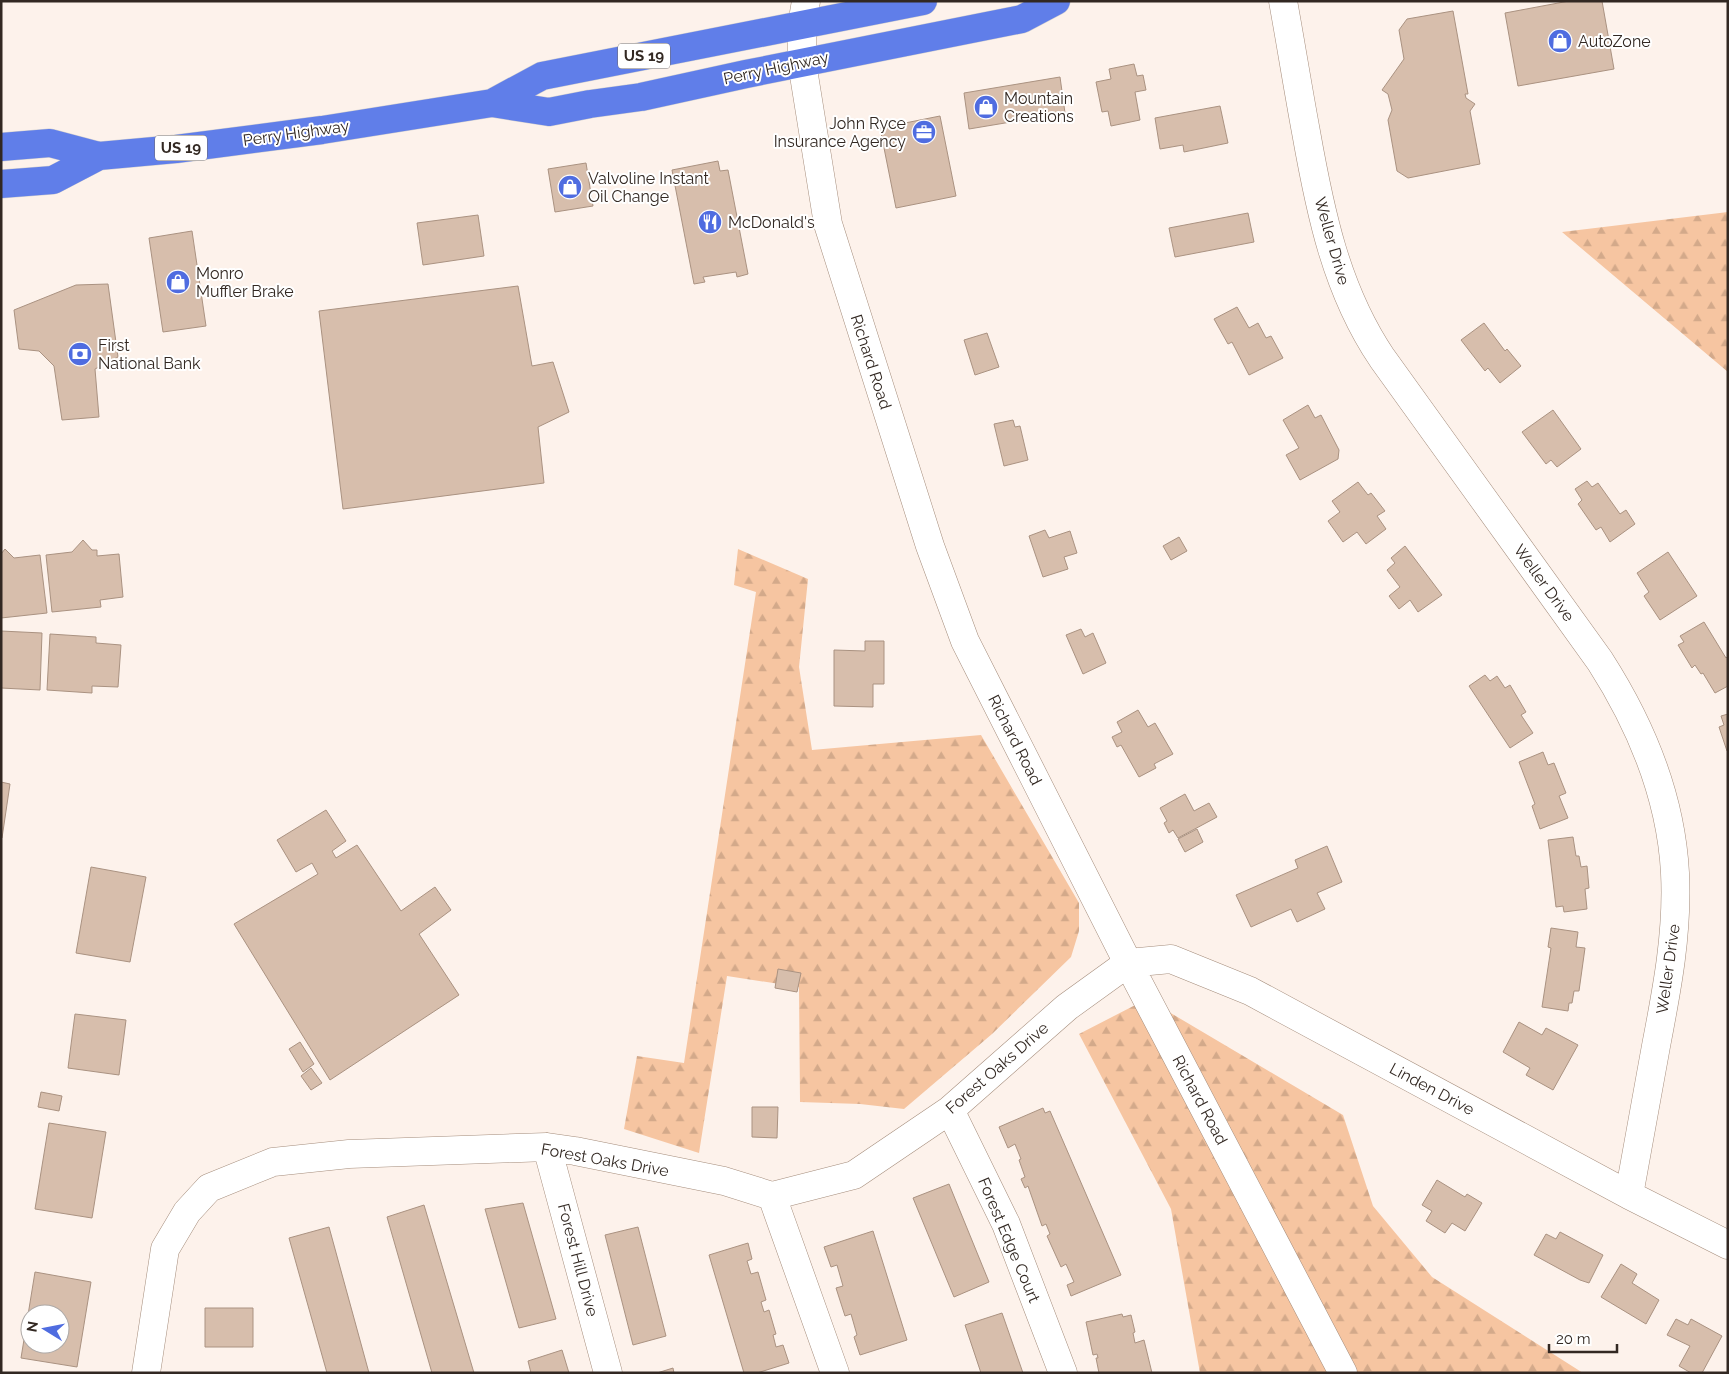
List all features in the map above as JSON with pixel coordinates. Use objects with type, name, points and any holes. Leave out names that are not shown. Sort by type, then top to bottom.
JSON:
[{"type":"highway","name":"Perry Highway","points":[[492,103],[542,76],[804,13],[922,1]]},
{"type":"highway","name":"Perry Highway","points":[[1,147],[50,143],[99,156],[322,130],[492,103],[549,112],[642,97],[1022,19],[1056,1]]},
{"type":"highway","name":"Perry Highway","points":[[1,184],[53,180],[99,156]]},
{"type":"street","name":"Weller Drive","points":[[1283,1],[1321,209],[1349,300],[1369,339],[1616,686],[1642,738],[1660,790],[1668,819],[1674,863],[1675,927],[1668,981],[1629,1195]]},
{"type":"street","name":"Richard Road","points":[[804,13],[802,63],[824,207],[832,240],[947,595],[965,641],[1128,963],[1343,1373]]},
{"type":"street","name":"Linden Drive","points":[[1128,963],[1171,959],[1250,991],[1629,1195],[1728,1246]]},
{"type":"street","name":"Forest Oaks Drive","points":[[146,1373],[165,1249],[187,1212],[209,1188],[272,1162],[349,1154],[547,1147],[724,1181],[772,1196],[854,1175],[950,1110],[1067,1007],[1128,963]]},
{"type":"street","name":"Forest Edge Court","points":[[950,1110],[1006,1224],[1063,1373]]},
{"type":"street","name":"Forest Hill Drive","points":[[547,1147],[608,1373]]},
{"type":"street","points":[[772,1196],[836,1373]]},
{"type":"green space","points":[[1728,212],[1728,372],[1562,232]]},
{"type":"green space","points":[[738,549],[808,579],[799,667],[812,750],[981,735],[1079,903],[1079,931],[1071,957],[992,1034],[904,1109],[860,1104],[800,1102],[799,987],[727,976],[699,1153],[624,1129],[637,1056],[684,1063],[756,592],[734,585]]},
{"type":"green space","points":[[1147,999],[1343,1115],[1373,1206],[1432,1277],[1583,1373],[1200,1373],[1171,1209],[1079,1034]]},
{"type":"building","name":"AutoZone","points":[[1569,1],[1602,1],[1614,69],[1518,86],[1505,13]]},
{"type":"building","points":[[1453,11],[1468,94],[1465,94],[1466,98],[1475,104],[1470,111],[1480,164],[1408,178],[1397,171],[1388,120],[1392,110],[1388,94],[1382,90],[1404,59],[1399,30],[1407,19]]},
{"type":"building","points":[[1134,64],[1137,76],[1143,75],[1146,90],[1135,92],[1140,120],[1111,126],[1108,111],[1102,112],[1096,82],[1111,79],[1109,69]]},
{"type":"building","points":[[1060,77],[1065,113],[969,129],[964,93]]},
{"type":"building","points":[[1220,106],[1228,143],[1184,152],[1183,145],[1160,149],[1155,118]]},
{"type":"building","points":[[940,116],[956,196],[896,208],[880,128]]},
{"type":"building","name":"McDonald's","points":[[718,161],[720,171],[728,170],[748,274],[737,277],[736,272],[703,277],[705,282],[694,284],[672,170]]},
{"type":"building","name":"Valvoline Instant Oil Change","points":[[586,163],[593,206],[555,212],[548,169]]},
{"type":"building","points":[[1248,213],[1254,242],[1175,257],[1169,228]]},
{"type":"building","points":[[478,215],[484,256],[423,265],[417,223]]},
{"type":"building","name":"Monro Muffler Brake","points":[[192,231],[206,326],[163,332],[149,238]]},
{"type":"building","name":"First National Bank","points":[[108,284],[118,357],[95,369],[99,417],[62,420],[54,366],[39,351],[19,349],[14,310],[76,285]]},
{"type":"building","points":[[518,286],[532,366],[553,362],[569,412],[538,427],[544,483],[343,509],[319,311]]},
{"type":"building","points":[[1237,307],[1249,328],[1258,323],[1266,338],[1271,336],[1283,358],[1249,375],[1232,342],[1228,344],[1214,319]]},
{"type":"building","points":[[1484,323],[1505,351],[1507,349],[1521,366],[1500,383],[1488,368],[1485,371],[1461,340]]},
{"type":"building","points":[[987,333],[999,367],[975,375],[964,340]]},
{"type":"building","points":[[1308,405],[1315,418],[1321,415],[1339,450],[1338,459],[1300,480],[1286,455],[1299,448],[1283,420]]},
{"type":"building","points":[[1553,410],[1581,449],[1557,467],[1551,460],[1546,464],[1522,432]]},
{"type":"building","points":[[1013,420],[1015,427],[1020,426],[1028,460],[1004,466],[994,424]]},
{"type":"building","points":[[1587,481],[1592,487],[1598,483],[1620,514],[1626,510],[1635,524],[1610,542],[1601,527],[1596,530],[1578,504],[1582,500],[1575,489]]},
{"type":"building","points":[[1358,482],[1368,495],[1371,493],[1385,511],[1377,516],[1386,529],[1366,544],[1357,532],[1343,542],[1328,521],[1340,512],[1332,501]]},
{"type":"building","points":[[1045,530],[1049,538],[1070,531],[1077,553],[1064,557],[1068,569],[1043,577],[1029,536]]},
{"type":"building","points":[[1179,537],[1187,551],[1171,560],[1163,546]]},
{"type":"building","points":[[83,540],[92,550],[97,550],[97,556],[119,554],[123,597],[100,600],[101,607],[52,612],[46,555],[72,552]]},
{"type":"building","points":[[1405,546],[1442,595],[1418,612],[1410,600],[1399,609],[1389,596],[1400,587],[1387,570],[1395,563],[1391,558]]},
{"type":"building","points":[[5,549],[14,558],[40,555],[47,613],[1,618],[1,554]]},
{"type":"building","points":[[1668,552],[1697,596],[1660,620],[1644,596],[1649,592],[1637,573]]},
{"type":"building","points":[[1704,622],[1726,658],[1728,656],[1728,686],[1715,693],[1703,673],[1701,674],[1695,665],[1692,668],[1678,645],[1684,642],[1680,636]]},
{"type":"building","points":[[1081,629],[1085,637],[1093,633],[1106,663],[1083,674],[1066,635]]},
{"type":"building","points":[[1,631],[42,633],[40,690],[1,688]]},
{"type":"building","points":[[50,634],[96,637],[96,643],[121,645],[118,687],[92,686],[92,693],[47,690]]},
{"type":"building","points":[[865,641],[884,641],[884,684],[873,684],[873,707],[834,706],[834,650],[865,651]]},
{"type":"building","points":[[1485,675],[1490,681],[1497,676],[1505,688],[1510,685],[1526,712],[1521,715],[1533,733],[1510,748],[1469,686]]},
{"type":"building","points":[[1138,710],[1148,727],[1155,723],[1173,754],[1154,764],[1156,768],[1139,777],[1121,745],[1117,747],[1112,737],[1122,732],[1117,722]]},
{"type":"building","points":[[1728,714],[1727,751],[1719,727],[1724,725],[1721,716]]},
{"type":"building","points":[[1543,752],[1548,765],[1554,763],[1566,793],[1559,796],[1568,818],[1540,829],[1532,806],[1535,804],[1519,762]]},
{"type":"building","points":[[1,782],[10,784],[2,838],[1,838]]},
{"type":"building","points":[[1185,794],[1194,811],[1209,803],[1217,817],[1178,838],[1173,830],[1169,833],[1164,823],[1167,821],[1160,808]]},
{"type":"building","points":[[326,810],[346,841],[332,851],[336,858],[357,845],[401,911],[435,887],[451,910],[419,934],[459,995],[330,1080],[234,924],[318,874],[312,863],[296,872],[277,840]]},
{"type":"building","points":[[1197,829],[1203,842],[1185,852],[1178,839]]},
{"type":"building","points":[[1573,837],[1576,856],[1579,856],[1581,867],[1587,866],[1589,888],[1585,889],[1587,909],[1564,912],[1563,906],[1556,907],[1548,840]]},
{"type":"building","points":[[1327,846],[1342,882],[1317,893],[1325,909],[1297,922],[1291,909],[1251,927],[1236,895],[1298,868],[1295,860]]},
{"type":"building","points":[[91,867],[146,877],[130,962],[76,953]]},
{"type":"building","points":[[1551,928],[1578,932],[1576,947],[1585,948],[1579,991],[1574,991],[1572,1003],[1569,1003],[1568,1011],[1542,1007],[1551,948],[1548,947]]},
{"type":"building","points":[[778,969],[801,973],[797,992],[775,988]]},
{"type":"building","points":[[75,1014],[126,1020],[119,1075],[68,1068]]},
{"type":"building","points":[[1519,1022],[1542,1035],[1546,1028],[1578,1045],[1553,1090],[1526,1075],[1530,1068],[1503,1052]]},
{"type":"building","points":[[300,1042],[314,1064],[303,1072],[289,1049]]},
{"type":"building","points":[[311,1068],[322,1083],[311,1090],[301,1076]]},
{"type":"building","points":[[41,1092],[62,1096],[59,1111],[38,1107]]},
{"type":"building","points":[[752,1107],[778,1107],[777,1138],[752,1137]]},
{"type":"building","points":[[1043,1108],[1045,1113],[1050,1111],[1121,1275],[1071,1296],[1067,1285],[1074,1282],[1066,1264],[1061,1267],[1047,1236],[1050,1234],[1046,1224],[1042,1226],[1028,1186],[1025,1188],[1021,1179],[1025,1177],[1015,1144],[1008,1148],[999,1127]]},
{"type":"building","points":[[49,1123],[106,1132],[92,1218],[35,1209]]},
{"type":"building","points":[[1437,1180],[1465,1197],[1467,1194],[1482,1203],[1465,1231],[1452,1223],[1445,1233],[1426,1221],[1432,1211],[1422,1205]]},
{"type":"building","points":[[949,1184],[989,1282],[954,1297],[913,1198]]},
{"type":"building","points":[[523,1203],[556,1319],[519,1328],[485,1209]]},
{"type":"building","points":[[424,1205],[474,1373],[432,1373],[387,1217]]},
{"type":"building","points":[[329,1227],[369,1373],[327,1373],[289,1238]]},
{"type":"building","points":[[638,1227],[666,1336],[633,1345],[605,1235]]},
{"type":"building","points":[[873,1231],[907,1340],[860,1355],[854,1337],[857,1335],[851,1314],[845,1316],[836,1288],[843,1286],[837,1265],[831,1267],[824,1247]]},
{"type":"building","points":[[1560,1232],[1603,1255],[1589,1283],[1534,1255],[1546,1234],[1556,1239]]},
{"type":"building","points":[[748,1243],[752,1259],[747,1261],[751,1274],[758,1272],[766,1300],[761,1302],[764,1312],[769,1310],[776,1334],[773,1335],[776,1347],[783,1345],[789,1363],[757,1373],[744,1373],[709,1255]]},
{"type":"building","points":[[1621,1264],[1637,1274],[1632,1283],[1659,1300],[1646,1324],[1601,1297]]},
{"type":"building","points":[[35,1272],[91,1282],[77,1367],[21,1358],[22,1354],[70,1354],[70,1304],[30,1304]]},
{"type":"building","points":[[205,1308],[253,1308],[253,1347],[205,1347]]},
{"type":"building","points":[[1002,1313],[1023,1373],[981,1373],[965,1325]]},
{"type":"building","points":[[1122,1314],[1123,1317],[1131,1315],[1135,1332],[1133,1333],[1135,1343],[1144,1340],[1152,1373],[1099,1373],[1097,1354],[1093,1355],[1086,1322]]},
{"type":"building","points":[[1676,1319],[1688,1325],[1691,1319],[1722,1336],[1702,1373],[1691,1373],[1679,1366],[1690,1346],[1667,1335]]},
{"type":"building","points":[[562,1350],[569,1373],[531,1373],[528,1361]]},
{"type":"building","points":[[673,1368],[674,1373],[657,1373]]},
{"type":"place","name":"AutoZone","points":[[1560,41]]},
{"type":"place","name":"Mountain Creations","points":[[986,107]]},
{"type":"place","name":"John Ryce Insurance Agency","points":[[924,132]]},
{"type":"place","name":"Valvoline Instant Oil Change","points":[[570,187]]},
{"type":"place","name":"McDonald's","points":[[710,222]]},
{"type":"place","name":"Monro Muffler Brake","points":[[178,282]]},
{"type":"place","name":"First National Bank","points":[[80,354]]}]
